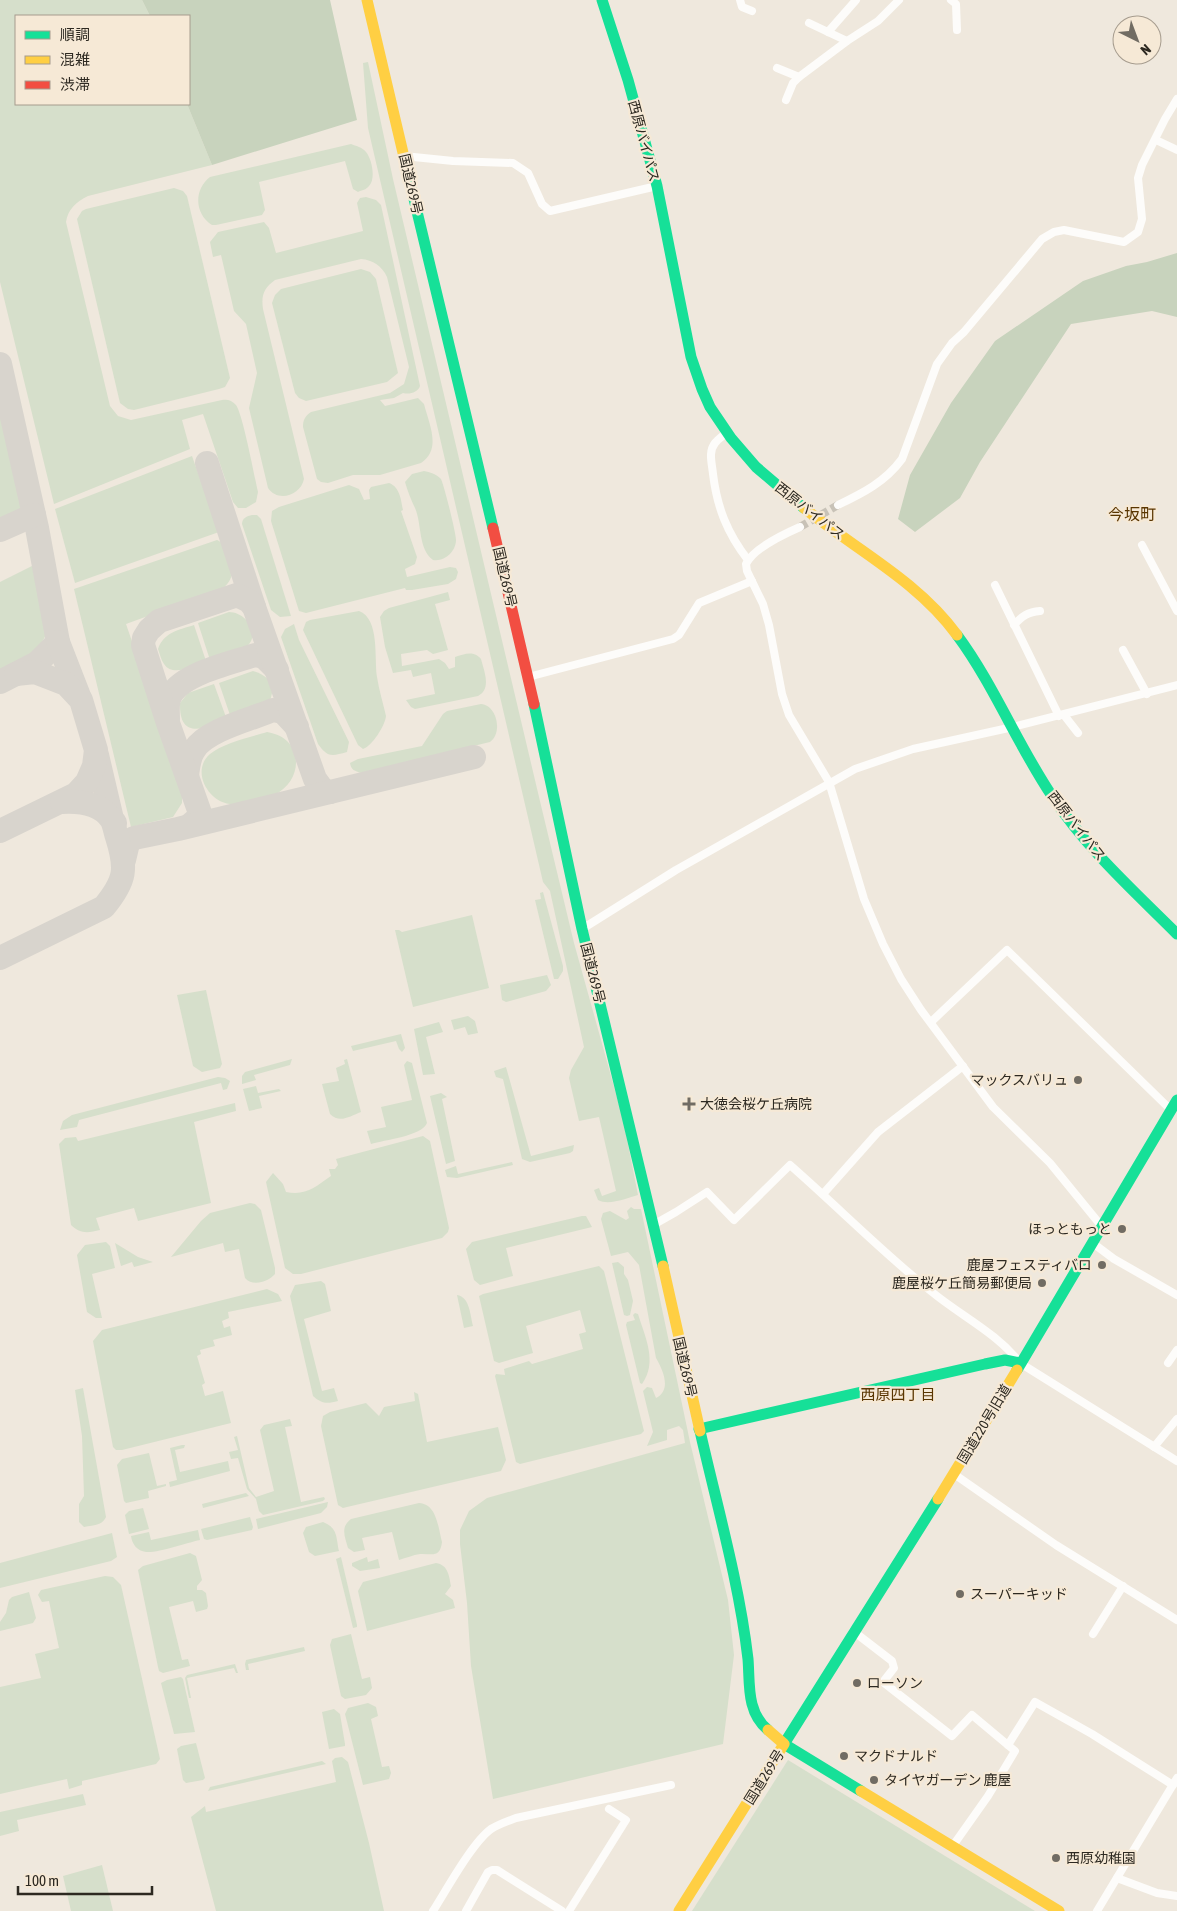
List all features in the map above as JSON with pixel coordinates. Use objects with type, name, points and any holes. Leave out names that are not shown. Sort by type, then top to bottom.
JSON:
[{"type":"main road","name":"国道269号","points":[[367,0],[528,677],[582,929],[653,1225],[742,1614],[748,1662],[749,1694],[754,1710],[764,1727],[784,1744],[679,1911]]},
{"type":"main road","name":"西原バイパス","points":[[602,0],[628,80],[657,186],[691,357],[710,407],[746,456],[784,492],[904,582],[937,610],[984,672],[1012,727],[1051,795],[1085,841],[1177,934]]},
{"type":"main road","name":"国道220号旧道","points":[[784,1744],[853,1631],[954,1474],[1094,1244],[1174,1105]]},
{"type":"main road","points":[[699,1429],[985,1364],[1005,1360],[1020,1363]]},
{"type":"main road","points":[[784,1744],[1059,1911]]},
{"type":"street","points":[[740,0],[742,7],[752,11]]},
{"type":"street","points":[[828,32],[856,0]]},
{"type":"street","points":[[786,100],[793,83],[799,77],[847,41],[878,21],[899,0]]},
{"type":"street","points":[[951,0],[956,4],[957,30]]},
{"type":"street","points":[[809,23],[847,41]]},
{"type":"street","points":[[777,68],[799,77]]},
{"type":"street","points":[[838,506],[876,486],[893,472],[902,459],[937,364],[952,343],[964,332],[1042,239],[1054,232],[1064,230],[1124,242],[1138,232],[1142,219],[1138,178],[1142,165],[1177,99]]},
{"type":"street","points":[[1156,140],[1177,150]]},
{"type":"street","points":[[404,156],[453,161],[513,163],[528,173],[542,204],[550,211],[657,186]]},
{"type":"street","points":[[727,432],[714,444],[710,457],[716,494],[720,511],[729,531],[748,560]]},
{"type":"street","points":[[800,527],[772,542],[748,560],[746,564],[763,604],[769,625],[782,694],[789,715],[829,782],[864,899],[882,944],[921,1010],[993,1107],[1050,1163],[1103,1228]]},
{"type":"street","points":[[1142,545],[1177,611]]},
{"type":"street","points":[[528,677],[673,639],[679,635],[699,603],[752,581]]},
{"type":"street","points":[[995,584],[1061,715],[1078,733]]},
{"type":"street","points":[[1014,625],[1022,616],[1040,611]]},
{"type":"street","points":[[1123,650],[1147,694]]},
{"type":"street","points":[[582,929],[676,870],[855,769],[913,749],[1012,727],[1177,686]]},
{"type":"street","points":[[931,1022],[1007,950],[1174,1105]]},
{"type":"street","points":[[823,1194],[878,1132],[963,1066]]},
{"type":"street","points":[[653,1225],[707,1192],[734,1220],[790,1166],[899,1265],[934,1294],[1009,1349],[1020,1363],[1177,1461]]},
{"type":"street","points":[[1094,1244],[1114,1259],[1177,1295]]},
{"type":"street","points":[[1168,1364],[1177,1350]]},
{"type":"street","points":[[1154,1447],[1177,1419]]},
{"type":"street","points":[[954,1474],[1056,1545],[1177,1620]]},
{"type":"street","points":[[1093,1634],[1122,1586]]},
{"type":"street","points":[[853,1631],[892,1661],[894,1668],[883,1682],[952,1736],[972,1715],[1015,1751],[988,1796],[952,1847]]},
{"type":"street","points":[[1008,1745],[1035,1702],[1175,1781],[1097,1911]]},
{"type":"street","points":[[433,1911],[478,1842],[491,1830],[516,1818],[671,1785]]},
{"type":"street","points":[[569,1911],[626,1820],[609,1809]]},
{"type":"street","points":[[466,1911],[488,1872],[497,1870],[562,1911]]},
{"type":"street","points":[[1117,1878],[1157,1893],[1177,1896]]},
{"type":"green space","points":[[0,0],[142,0],[150,15],[15,15],[15,105],[187,105],[212,165],[88,196],[73,206],[66,222],[110,406],[118,416],[131,420],[222,400],[233,402],[239,411],[248,446],[258,492],[256,502],[246,508],[238,508],[233,502],[203,414],[182,420],[190,449],[54,504],[0,282]]},
{"type":"green space","points":[[142,0],[330,0],[357,120],[212,165],[187,105],[190,105],[190,15],[150,15]]},
{"type":"green space","points":[[368,62],[393,179],[574,943],[623,1119],[638,1195],[618,1201],[602,1202],[598,1200],[594,1190],[599,1188],[602,1196],[616,1191],[599,1117],[579,1121],[569,1078],[571,1070],[584,1047],[550,891],[543,882],[368,128],[363,63]]},
{"type":"green space","points":[[351,144],[364,150],[370,159],[372,179],[369,186],[365,189],[358,192],[353,189],[345,161],[259,182],[265,210],[262,215],[212,225],[202,215],[199,208],[199,195],[201,188],[210,177]]},
{"type":"green space","points":[[174,188],[183,191],[187,196],[230,378],[225,387],[219,389],[134,410],[128,409],[120,403],[77,219],[82,211],[86,209]]},
{"type":"green space","points":[[366,197],[376,200],[381,205],[420,386],[413,393],[403,393],[394,398],[380,400],[385,406],[418,398],[424,404],[431,428],[431,451],[421,463],[380,475],[353,475],[328,483],[317,479],[303,427],[306,417],[311,412],[390,393],[404,384],[409,367],[387,277],[377,264],[361,259],[275,280],[264,292],[262,300],[263,309],[304,479],[302,485],[294,493],[283,496],[277,495],[268,488],[249,408],[257,373],[246,324],[234,311],[221,255],[213,257],[210,242],[218,232],[264,222],[269,228],[276,253],[363,231],[357,203],[360,198]]},
{"type":"green space","points":[[1177,253],[1177,317],[1152,311],[1071,324],[980,462],[960,498],[915,532],[898,519],[910,475],[951,403],[995,341],[1083,281],[1126,266]]},
{"type":"green space","points":[[361,269],[370,272],[376,279],[398,373],[387,382],[306,401],[299,398],[295,393],[272,303],[275,295],[281,289]]},
{"type":"green space","points":[[0,414],[23,512],[0,523]]},
{"type":"green space","points":[[192,456],[219,532],[75,583],[55,509]]},
{"type":"green space","points":[[424,471],[433,473],[441,479],[456,540],[452,552],[446,557],[437,560],[433,560],[425,549],[417,514],[405,482],[412,474]]},
{"type":"green space","points":[[389,483],[396,488],[399,494],[403,510],[401,511],[417,557],[415,564],[405,569],[407,577],[450,567],[456,568],[458,572],[456,579],[448,584],[412,590],[406,590],[405,588],[306,613],[299,611],[271,521],[272,511],[279,507],[349,485],[359,489],[364,500],[370,499],[369,490],[371,487]]},
{"type":"green space","points":[[257,515],[261,519],[291,616],[280,617],[271,610],[242,524],[245,518]]},
{"type":"green space","points":[[217,540],[228,553],[232,572],[229,582],[222,589],[126,624],[182,787],[182,803],[173,817],[131,827],[74,589]]},
{"type":"green space","points":[[34,565],[37,566],[46,603],[47,629],[43,640],[35,650],[0,671],[0,582]]},
{"type":"green space","points":[[448,592],[450,600],[435,604],[448,650],[433,654],[427,650],[401,654],[402,666],[439,659],[449,669],[455,667],[455,657],[475,654],[481,659],[484,669],[485,689],[478,696],[415,709],[406,700],[435,694],[431,673],[413,677],[411,670],[393,673],[385,647],[380,617],[389,608]]},
{"type":"green space","points":[[359,611],[366,615],[373,630],[377,677],[386,716],[378,735],[363,749],[358,745],[303,630],[306,622],[310,620]]},
{"type":"green space","points":[[229,612],[241,616],[250,625],[252,630],[251,642],[238,651],[212,659],[209,657],[198,623]]},
{"type":"green space","points":[[294,624],[299,640],[349,742],[347,752],[331,755],[325,752],[318,744],[281,637],[285,629]]},
{"type":"green space","points":[[194,625],[206,661],[184,669],[173,670],[168,668],[163,662],[158,649],[161,643],[173,632]]},
{"type":"green space","points":[[253,671],[269,680],[272,689],[270,700],[267,706],[231,718],[219,683]]},
{"type":"green space","points":[[214,684],[227,720],[202,728],[195,729],[189,727],[184,723],[181,715],[180,703],[188,693]]},
{"type":"green space","points":[[481,704],[491,709],[496,720],[496,732],[490,742],[361,773],[351,767],[350,763],[358,759],[422,746],[443,714],[447,711]]},
{"type":"green space","points":[[267,732],[279,736],[288,742],[294,751],[296,760],[295,770],[291,780],[284,789],[274,795],[255,801],[236,804],[218,800],[211,794],[202,779],[204,761],[216,750],[245,738]]},
{"type":"green space","points":[[543,892],[563,966],[563,971],[558,979],[554,979],[535,900],[541,899],[540,893]]},
{"type":"green space","points":[[472,915],[489,988],[413,1007],[395,930],[402,932]]},
{"type":"green space","points":[[547,975],[551,985],[546,991],[506,1002],[502,1000],[500,985]]},
{"type":"green space","points":[[206,990],[222,1064],[220,1068],[202,1072],[193,1066],[177,995]]},
{"type":"green space","points":[[468,1016],[475,1021],[478,1033],[468,1035],[465,1027],[454,1030],[451,1020]]},
{"type":"green space","points":[[439,1022],[443,1032],[426,1037],[435,1074],[423,1075],[414,1029]]},
{"type":"green space","points":[[401,1034],[405,1048],[402,1052],[396,1041],[353,1051],[351,1046]]},
{"type":"green space","points":[[292,1059],[290,1065],[254,1075],[256,1080],[242,1084],[242,1076],[245,1072]]},
{"type":"green space","points":[[347,1059],[361,1112],[341,1119],[330,1114],[322,1084],[339,1081],[336,1068],[345,1064],[344,1060]]},
{"type":"green space","points":[[407,1061],[412,1063],[427,1123],[424,1127],[411,1134],[371,1144],[367,1131],[386,1127],[381,1107],[412,1100],[404,1065]]},
{"type":"green space","points":[[506,1067],[531,1156],[574,1145],[573,1151],[530,1162],[522,1159],[503,1079],[496,1077],[494,1071]]},
{"type":"green space","points":[[218,1077],[230,1081],[227,1089],[223,1090],[221,1083],[79,1120],[77,1127],[60,1130],[63,1121],[72,1115]]},
{"type":"green space","points":[[256,1086],[258,1093],[279,1089],[281,1091],[259,1096],[262,1108],[249,1111],[243,1089]]},
{"type":"green space","points":[[441,1093],[447,1097],[442,1099],[455,1161],[446,1164],[430,1096]]},
{"type":"green space","points":[[235,1103],[236,1111],[194,1122],[211,1203],[138,1221],[134,1208],[96,1218],[100,1230],[92,1232],[81,1231],[71,1225],[59,1144],[65,1138],[76,1137],[78,1141]]},
{"type":"green space","points":[[423,1136],[430,1141],[449,1228],[442,1238],[301,1274],[293,1274],[285,1268],[266,1182],[273,1173],[283,1184],[286,1192],[305,1192],[331,1176],[329,1169],[335,1169],[338,1165],[336,1159]]},
{"type":"green space","points":[[512,1162],[513,1165],[457,1178],[447,1177],[445,1170],[456,1166],[458,1174]]},
{"type":"green space","points":[[250,1203],[255,1204],[261,1210],[275,1268],[275,1274],[268,1279],[256,1283],[248,1281],[245,1278],[239,1249],[225,1252],[223,1243],[171,1257],[210,1213]]},
{"type":"green space","points":[[631,1207],[641,1209],[690,1442],[728,1600],[734,1655],[723,1744],[493,1799],[471,1666],[467,1603],[460,1544],[460,1530],[469,1511],[487,1498],[685,1443],[683,1430],[679,1426],[667,1430],[667,1440],[647,1446],[653,1432],[643,1391],[647,1387],[652,1388],[656,1398],[664,1390],[665,1380],[656,1358],[639,1265],[628,1252],[611,1256],[601,1219],[603,1213],[610,1211],[626,1220],[629,1218],[627,1211]]},
{"type":"green space","points":[[586,1216],[592,1227],[506,1248],[513,1276],[480,1285],[474,1280],[466,1249],[472,1242]]},
{"type":"green space","points":[[106,1242],[110,1246],[115,1268],[92,1274],[102,1318],[96,1318],[87,1312],[77,1255],[85,1245]]},
{"type":"green space","points":[[115,1243],[138,1257],[153,1262],[134,1267],[132,1262],[121,1266]]},
{"type":"green space","points":[[618,1262],[624,1267],[624,1274],[628,1280],[633,1301],[630,1315],[627,1316],[624,1315],[612,1263]]},
{"type":"green space","points":[[599,1266],[604,1271],[644,1431],[641,1434],[520,1464],[516,1462],[496,1374],[505,1375],[504,1369],[529,1361],[532,1364],[583,1349],[579,1334],[586,1332],[580,1310],[526,1326],[533,1353],[499,1363],[494,1361],[479,1296]]},
{"type":"green space","points":[[321,1281],[325,1284],[331,1311],[304,1319],[322,1391],[334,1388],[338,1401],[328,1403],[319,1401],[313,1396],[290,1296],[295,1285]]},
{"type":"green space","points":[[267,1289],[278,1294],[282,1301],[228,1312],[229,1318],[222,1321],[224,1328],[230,1326],[232,1335],[213,1340],[215,1346],[200,1350],[201,1354],[197,1356],[205,1383],[202,1385],[205,1396],[223,1391],[231,1423],[116,1450],[113,1447],[93,1341],[102,1330]]},
{"type":"green space","points":[[457,1295],[465,1299],[473,1326],[464,1328]]},
{"type":"green space","points":[[635,1313],[638,1314],[644,1332],[650,1358],[647,1376],[642,1384],[640,1383],[626,1325],[627,1322],[635,1320],[633,1315]]},
{"type":"green space","points":[[83,1388],[106,1517],[100,1524],[84,1527],[79,1522],[79,1504],[84,1496],[82,1436],[75,1390]]},
{"type":"green space","points":[[414,1392],[418,1394],[427,1442],[498,1427],[506,1460],[501,1471],[343,1508],[338,1505],[321,1426],[323,1416],[330,1412],[366,1403],[379,1416],[384,1407],[415,1401]]},
{"type":"green space","points":[[290,1419],[292,1426],[285,1427],[301,1502],[324,1497],[325,1499],[263,1515],[259,1511],[256,1499],[247,1489],[238,1458],[231,1459],[229,1452],[238,1450],[234,1437],[237,1436],[249,1488],[256,1497],[274,1491],[260,1430],[264,1425]]},
{"type":"green space","points":[[185,1445],[184,1448],[175,1450],[180,1472],[228,1461],[230,1471],[170,1487],[169,1482],[177,1480],[170,1448]]},
{"type":"green space","points":[[149,1453],[157,1486],[166,1484],[166,1486],[148,1491],[149,1498],[126,1503],[117,1465],[122,1459]]},
{"type":"green space","points":[[246,1493],[249,1496],[203,1508],[202,1504]]},
{"type":"green space","points":[[328,1502],[327,1507],[321,1513],[258,1529],[256,1519]]},
{"type":"green space","points":[[419,1503],[430,1507],[436,1517],[442,1542],[437,1553],[417,1554],[399,1560],[392,1532],[362,1538],[365,1550],[354,1552],[348,1548],[344,1529],[351,1519]]},
{"type":"green space","points":[[143,1508],[149,1529],[129,1534],[125,1515],[129,1511]]},
{"type":"green space","points":[[250,1517],[252,1530],[207,1540],[204,1539],[201,1529]]},
{"type":"green space","points":[[323,1522],[334,1530],[339,1551],[315,1556],[309,1552],[303,1533],[306,1527]]},
{"type":"green space","points":[[198,1530],[200,1540],[151,1552],[138,1549],[132,1542],[131,1536],[149,1532],[151,1540]]},
{"type":"green space","points":[[112,1533],[117,1557],[111,1561],[0,1588],[0,1563]]},
{"type":"green space","points":[[190,1553],[196,1556],[202,1580],[197,1586],[197,1590],[202,1590],[206,1593],[208,1606],[207,1609],[196,1612],[193,1601],[169,1607],[182,1660],[188,1659],[190,1666],[163,1673],[159,1671],[158,1667],[138,1570],[143,1566]]},
{"type":"green space","points":[[341,1557],[357,1625],[357,1627],[353,1628],[336,1559]]},
{"type":"green space","points":[[367,1557],[368,1562],[378,1559],[380,1568],[360,1571],[352,1566],[352,1563]]},
{"type":"green space","points":[[436,1563],[445,1568],[450,1578],[451,1586],[445,1594],[453,1600],[455,1608],[367,1631],[358,1591],[363,1582]]},
{"type":"green space","points":[[105,1576],[113,1577],[121,1585],[160,1759],[156,1764],[82,1781],[82,1785],[69,1789],[67,1779],[0,1794],[0,1687],[41,1678],[35,1654],[59,1648],[49,1601],[42,1602],[38,1595],[41,1590]]},
{"type":"green space","points":[[29,1592],[36,1618],[33,1623],[0,1631],[0,1622],[6,1613],[9,1600],[12,1597]]},
{"type":"green space","points":[[351,1634],[362,1679],[370,1677],[372,1688],[366,1695],[345,1699],[341,1696],[330,1645],[332,1639]]},
{"type":"green space","points":[[304,1647],[305,1651],[248,1664],[249,1670],[246,1670],[246,1660]]},
{"type":"green space","points":[[235,1664],[238,1673],[236,1673],[234,1668],[187,1678],[191,1698],[189,1698],[185,1678],[187,1675]]},
{"type":"green space","points":[[181,1677],[195,1732],[174,1734],[161,1683]]},
{"type":"green space","points":[[368,1703],[376,1707],[378,1716],[371,1719],[382,1767],[389,1766],[391,1773],[389,1779],[363,1785],[345,1714],[348,1708]]},
{"type":"green space","points":[[334,1709],[340,1714],[345,1746],[329,1749],[322,1712]]},
{"type":"green space","points":[[196,1743],[205,1778],[186,1783],[183,1780],[177,1749],[181,1746]]},
{"type":"green space","points":[[342,1757],[348,1762],[384,1911],[216,1911],[191,1817],[205,1806],[206,1812],[336,1782],[332,1761],[335,1758]]},
{"type":"green space","points":[[788,1760],[1035,1911],[692,1911]]},
{"type":"green space","points":[[322,1761],[326,1764],[208,1791],[210,1787]]},
{"type":"green space","points":[[83,1794],[86,1805],[17,1820],[19,1831],[0,1836],[0,1812]]},
{"type":"green space","points":[[102,1865],[113,1911],[71,1911],[63,1876]]},
{"type":"taxiway","points":[[0,364],[37,528],[58,642],[37,663],[0,682]]},
{"type":"taxiway","points":[[207,463],[254,607]]},
{"type":"taxiway","points":[[0,530],[34,515]]},
{"type":"taxiway","points":[[189,826],[198,818],[200,813],[143,645],[144,638],[149,630],[159,621],[237,595],[249,601],[254,607],[315,779],[323,790],[330,792]]},
{"type":"taxiway","points":[[58,642],[79,696]]},
{"type":"taxiway","points":[[168,719],[169,699],[174,690],[194,676],[255,655],[264,657],[277,670]]},
{"type":"taxiway","points":[[0,831],[76,794],[87,782],[94,766],[96,750],[81,700],[66,684],[35,672],[16,674]]},
{"type":"taxiway","points":[[187,776],[192,753],[200,743],[230,726],[273,710],[283,712],[297,727]]},
{"type":"taxiway","points":[[97,755],[112,819],[115,823]]},
{"type":"taxiway","points":[[124,860],[128,843],[134,838],[474,757]]},
{"type":"taxiway","points":[[0,958],[104,907],[117,889],[123,866],[120,848],[111,819],[95,806],[75,802],[62,802]]},
{"type":"tunnel","points":[[800,527],[838,505]]},
{"type":"traffic: fast","points":[[602,0],[628,80],[657,186],[691,357],[702,389],[710,407],[731,438],[756,467],[804,508]]},
{"type":"traffic: fast","points":[[408,174],[493,528]]},
{"type":"traffic: fast","points":[[957,635],[983,674],[1039,776],[1065,815],[1095,851],[1177,934]]},
{"type":"traffic: fast","points":[[534,704],[582,929],[663,1266]]},
{"type":"traffic: fast","points":[[1017,1370],[1177,1100]]},
{"type":"traffic: fast","points":[[699,1429],[985,1364],[1005,1360],[1020,1363]]},
{"type":"traffic: fast","points":[[700,1431],[739,1601],[748,1659],[750,1697],[756,1715],[768,1730]]},
{"type":"traffic: fast","points":[[861,1791],[784,1744],[938,1499]]},
{"type":"traffic: slow","points":[[367,0],[408,174]]},
{"type":"traffic: slow","points":[[804,508],[905,582],[924,598],[957,635]]},
{"type":"traffic: slow","points":[[663,1266],[700,1431]]},
{"type":"traffic: slow","points":[[938,1499],[1017,1370]]},
{"type":"traffic: slow","points":[[679,1911],[784,1744],[768,1730]]},
{"type":"traffic: slow","points":[[861,1791],[1059,1911]]},
{"type":"traffic: jam","points":[[493,528],[534,704]]},
{"type":"place","name":"マックスバリュ","points":[[1078,1080]]},
{"type":"place","name":"大徳会桜ケ丘病院","points":[[689,1104]]},
{"type":"place","name":"ほっともっと","points":[[1122,1229]]},
{"type":"place","name":"鹿屋フェスティバロ","points":[[1102,1265]]},
{"type":"place","name":"鹿屋桜ケ丘簡易郵便局","points":[[1042,1283]]},
{"type":"place","name":"スーパーキッド","points":[[960,1594]]},
{"type":"place","name":"ローソン","points":[[857,1683]]},
{"type":"place","name":"マクドナルド","points":[[844,1756]]},
{"type":"place","name":"タイヤガーデン 鹿屋","points":[[874,1780]]},
{"type":"place","name":"西原幼稚園","points":[[1056,1858]]},
{"type":"district","name":"今坂町","points":[[1132,514]]},
{"type":"district","name":"西原四丁目","points":[[898,1394]]}]
